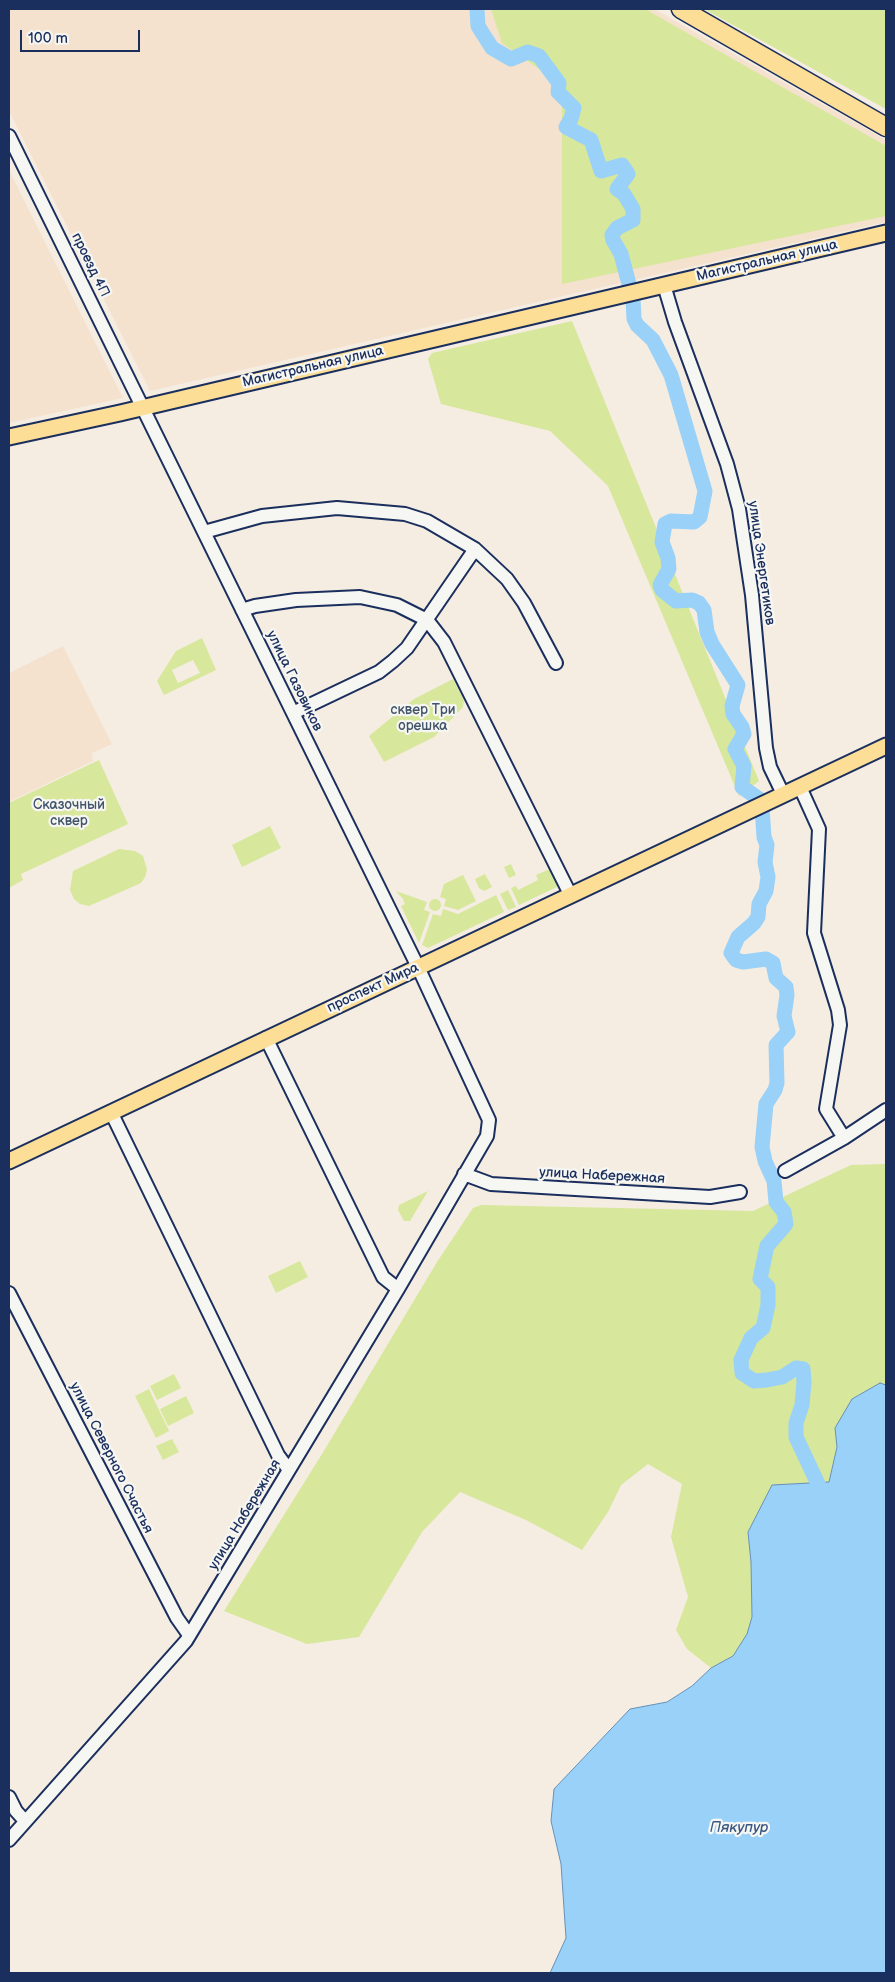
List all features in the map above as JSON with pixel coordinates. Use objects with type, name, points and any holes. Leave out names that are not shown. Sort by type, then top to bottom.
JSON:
[{"type":"highway","points":[[681,9],[886,127]]},
{"type":"main road","name":"Магистральная улица","points":[[9,437],[886,233]]},
{"type":"main road","points":[[780,796],[886,746]]},
{"type":"main road","name":"проспект Мира","points":[[9,1161],[780,796]]},
{"type":"street","name":"проезд 4П","points":[[9,136],[142,407]]},
{"type":"street","name":"улица Энергетиков","points":[[664,285],[674,322],[727,464],[737,502],[752,595],[766,748],[780,796]]},
{"type":"street","name":"улица Газовиков","points":[[142,407],[418,967]]},
{"type":"street","points":[[204,532],[238,521],[288,512],[337,508],[405,514],[427,521],[475,549],[492,564],[517,593],[556,663]]},
{"type":"street","points":[[293,713],[379,672],[408,648],[475,549]]},
{"type":"street","points":[[242,610],[255,606],[296,600],[360,596],[398,605],[427,620],[444,642],[570,894]]},
{"type":"street","points":[[800,786],[819,829],[814,933],[838,1010],[840,1025],[826,1103],[829,1115],[844,1138]]},
{"type":"street","name":"улица Набережная","points":[[9,1840],[160,1673],[189,1635],[398,1289],[487,1136],[490,1120],[418,967]]},
{"type":"street","points":[[266,1038],[383,1277],[398,1289]]},
{"type":"street","points":[[785,1171],[844,1138],[886,1110]]},
{"type":"street","points":[[111,1112],[274,1447],[289,1470]]},
{"type":"street","name":"улица Набережная","points":[[464,1174],[491,1184],[710,1197],[740,1192]]},
{"type":"street","name":"улица Северного Счастья","points":[[9,1293],[177,1618],[189,1635]]},
{"type":"street","points":[[9,1797],[25,1821]]},
{"type":"shaded area","points":[[9,9],[654,9],[886,140],[886,222],[150,391],[9,111]]},
{"type":"shaded area","points":[[9,170],[123,398],[9,423]]},
{"type":"shaded area","points":[[63,646],[112,744],[92,753],[93,761],[9,802],[9,673]]},
{"type":"green space","points":[[491,9],[645,9],[886,146],[886,216],[562,284],[562,85],[502,43]]},
{"type":"green space","points":[[704,9],[886,9],[886,109]]},
{"type":"green space","points":[[572,321],[759,781],[739,796],[608,486],[550,431],[441,404],[428,359],[432,353]]},
{"type":"green space","points":[[202,638],[216,670],[164,695],[157,681],[176,651]],"holes":[[[193,660],[200,673],[178,683],[172,670]]]},
{"type":"green space","name":"сквер Три орешка","points":[[453,679],[464,700],[463,707],[434,737],[384,762],[369,736],[414,699]]},
{"type":"green space","name":"Сказочный сквер","points":[[99,760],[128,824],[21,874],[23,880],[9,888],[9,803]]},
{"type":"green space","points":[[270,826],[281,848],[242,867],[232,845]]},
{"type":"green space","points":[[119,849],[135,851],[143,856],[147,870],[141,883],[89,906],[80,904],[74,899],[70,890],[73,871]]},
{"type":"green space","points":[[511,864],[516,875],[509,878],[504,867]]},
{"type":"green space","points":[[550,869],[561,885],[519,905],[511,888],[516,886],[518,890],[538,880],[536,875]]},
{"type":"green space","points":[[485,874],[492,887],[484,891],[479,888],[475,879]]},
{"type":"green space","points":[[463,875],[476,901],[458,910],[444,906],[446,899],[440,897],[444,884]]},
{"type":"green space","points":[[508,890],[516,907],[508,910],[500,894]]},
{"type":"green space","points":[[396,891],[427,902],[424,910],[430,912],[419,943],[401,906],[405,904],[403,899]]},
{"type":"green space","points":[[496,895],[504,912],[428,948],[422,945],[433,914],[441,916],[443,909],[458,914]]},
{"type":"green space","points":[[433,899],[437,899],[441,905],[437,911],[433,911],[429,907],[429,903]]},
{"type":"green space","points":[[886,1164],[886,1385],[880,1383],[835,1428],[837,1447],[829,1482],[772,1486],[748,1532],[751,1562],[752,1617],[747,1634],[733,1656],[711,1668],[687,1649],[676,1630],[688,1597],[671,1537],[682,1484],[648,1464],[621,1485],[608,1512],[582,1550],[526,1520],[460,1492],[422,1532],[359,1637],[307,1644],[224,1611],[322,1454],[437,1262],[473,1208],[481,1205],[753,1211],[851,1165]]},
{"type":"green space","points":[[428,1191],[410,1221],[404,1221],[398,1210],[399,1205]]},
{"type":"green space","points":[[300,1261],[308,1277],[276,1293],[268,1276]]},
{"type":"green space","points":[[174,1374],[181,1388],[157,1400],[150,1386]]},
{"type":"green space","points":[[149,1389],[169,1431],[156,1438],[135,1396]]},
{"type":"green space","points":[[186,1396],[194,1413],[168,1426],[160,1409]]},
{"type":"green space","points":[[172,1439],[179,1452],[163,1460],[156,1446]]},
{"type":"water","name":"Пякупур","points":[[880,1383],[886,1385],[886,1973],[550,1973],[566,1938],[561,1864],[551,1821],[554,1789],[630,1709],[667,1702],[692,1686],[711,1668],[733,1656],[747,1634],[752,1617],[751,1562],[748,1532],[772,1485],[829,1482],[837,1447],[835,1428],[852,1399]]},
{"type":"waterway","points":[[477,9],[478,26],[492,48],[511,59],[528,52],[539,56],[559,83],[558,92],[574,108],[571,119],[566,127],[591,140],[601,171],[622,165],[628,174],[617,189],[624,194],[633,209],[633,220],[617,228],[612,235],[613,240],[621,254],[633,299],[634,319],[637,325],[653,340],[671,375],[705,491],[700,517],[694,522],[671,521],[665,524],[662,542],[668,558],[669,569],[660,585],[662,590],[676,601],[692,600],[699,603],[704,610],[707,632],[712,644],[738,685],[732,706],[733,714],[742,727],[744,734],[735,749],[744,766],[742,787],[759,799],[762,807],[764,837],[767,845],[765,862],[768,877],[766,891],[759,904],[758,917],[738,937],[731,953],[736,960],[743,962],[766,959],[773,963],[776,978],[786,987],[787,995],[784,1016],[788,1032],[776,1045],[777,1083],[766,1104],[762,1147],[765,1161],[774,1181],[776,1202],[784,1212],[786,1224],[767,1246],[760,1279],[768,1287],[768,1305],[763,1328],[751,1338],[741,1360],[742,1373],[754,1381],[782,1377],[796,1368],[803,1369],[802,1405],[796,1423],[796,1437],[825,1499]]}]
